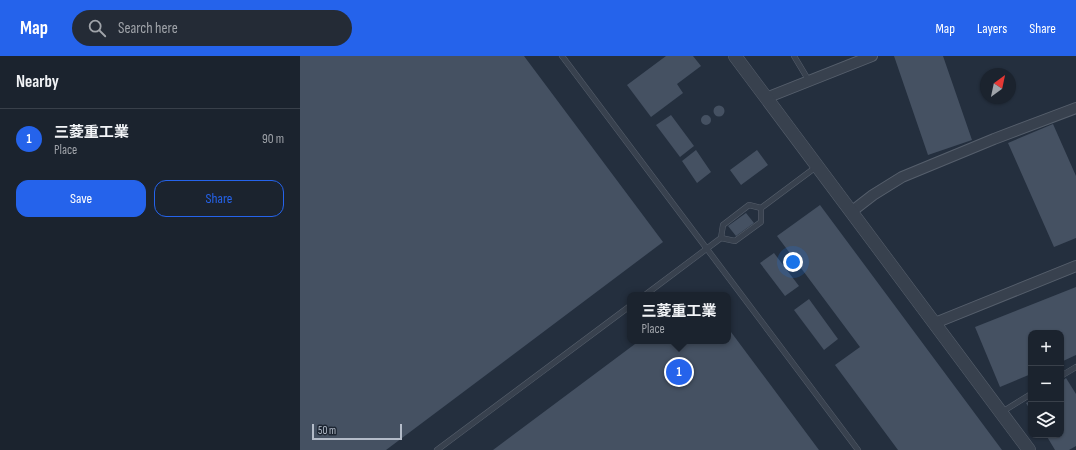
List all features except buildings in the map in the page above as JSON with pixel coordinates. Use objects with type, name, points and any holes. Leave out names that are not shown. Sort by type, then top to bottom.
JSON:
[{"type":"street","points":[[735,56],[1029,450]]},
{"type":"street","points":[[766,98],[872,56]]},
{"type":"street","points":[[851,212],[873,195],[902,177],[994,139],[1027,128],[1076,108]]},
{"type":"street","points":[[934,323],[1076,266]]},
{"type":"lane","points":[[562,56],[858,450]]},
{"type":"lane","points":[[794,56],[809,81]]},
{"type":"lane","points":[[761,208],[817,166]]},
{"type":"lane","points":[[648,292],[721,238],[723,225],[749,205],[761,208]]},
{"type":"lane","points":[[721,238],[735,241],[761,222],[761,208]]},
{"type":"lane","points":[[437,450],[627,308]]},
{"type":"lane","points":[[1064,374],[1076,367]]},
{"type":"lane","points":[[1001,413],[1028,396]]},
{"type":"place","name":"三菱重工業","points":[[679,372]]}]
